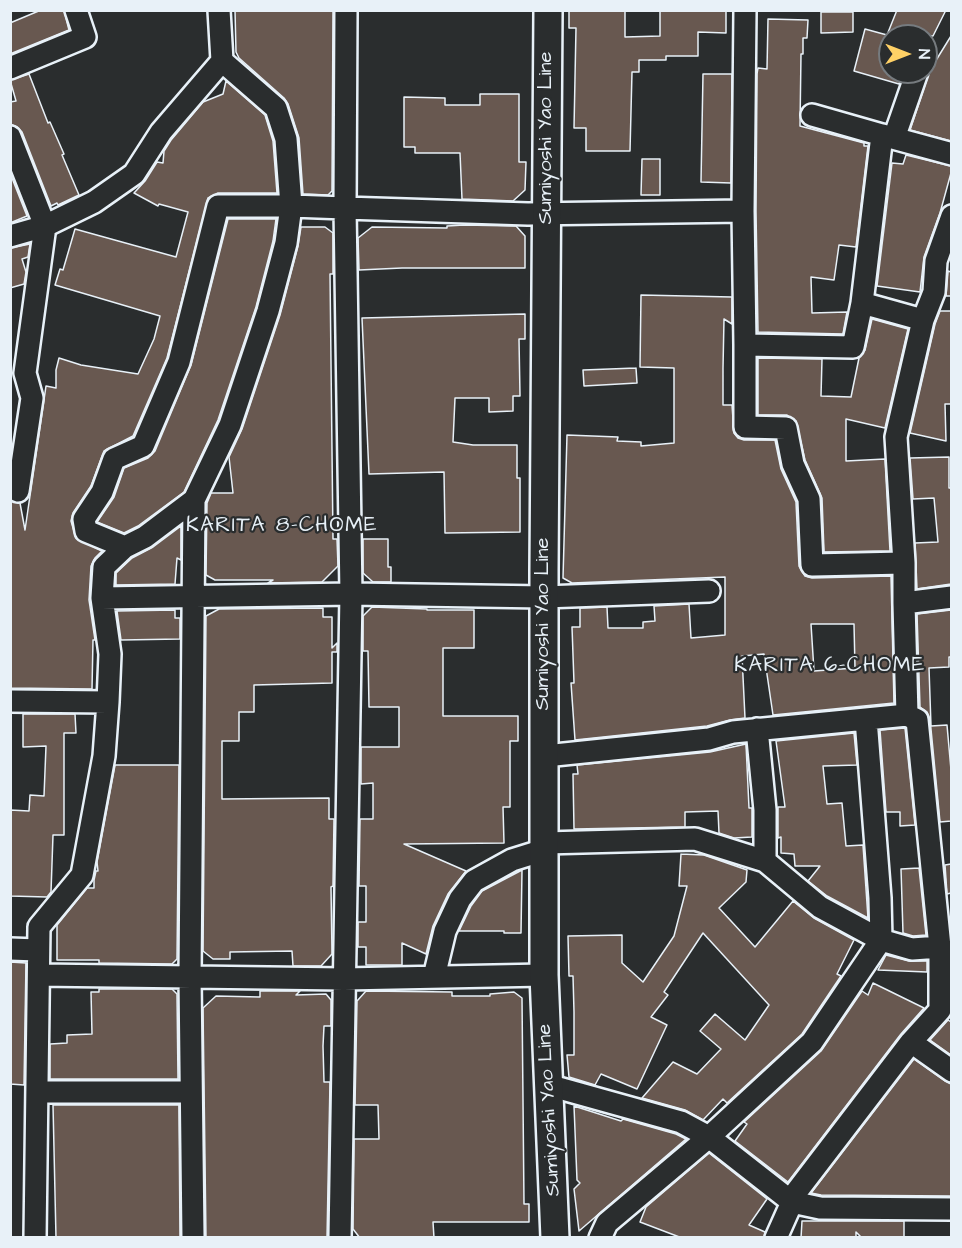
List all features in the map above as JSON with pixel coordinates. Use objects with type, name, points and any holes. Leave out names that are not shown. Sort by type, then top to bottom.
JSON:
[{"type":"main road","name":"Sumiyoshi Yao Line","points":[[548,10],[544,975],[555,1238]]},
{"type":"street","points":[[10,68],[85,37],[76,10]]},
{"type":"street","points":[[10,236],[45,226],[94,202],[134,174],[161,132],[222,61],[219,10]]},
{"type":"street","points":[[340,1238],[351,594],[345,208],[346,10]]},
{"type":"street","points":[[746,10],[743,211],[745,427],[786,428],[793,464],[809,499],[812,565],[904,563]]},
{"type":"street","points":[[193,1238],[190,976],[194,500],[230,425],[244,384],[268,311],[283,254],[291,206],[286,139],[276,108],[222,61]]},
{"type":"street","points":[[745,345],[852,347],[862,303],[888,136],[912,84]]},
{"type":"street","points":[[812,115],[951,154]]},
{"type":"street","points":[[10,137],[45,226],[18,377],[32,398],[18,491]]},
{"type":"street","points":[[125,546],[86,531],[84,519],[102,492],[114,459],[143,446],[175,372],[218,206],[547,213],[743,211]]},
{"type":"street","points":[[907,715],[904,563],[896,437],[923,320],[934,292],[936,261],[951,216]]},
{"type":"street","points":[[862,303],[923,320]]},
{"type":"street","points":[[35,1238],[39,927],[82,875],[104,756],[110,654],[102,598],[104,567],[125,546],[145,537],[194,500]]},
{"type":"street","points":[[102,598],[351,594],[544,597],[709,591]]},
{"type":"street","points":[[904,603],[951,597]]},
{"type":"street","points":[[10,701],[108,702]]},
{"type":"street","points":[[545,756],[709,739],[733,732],[757,729],[907,715],[917,720],[946,1010],[912,1042],[798,1191],[776,1238]]},
{"type":"street","points":[[600,1238],[607,1222],[709,1137],[812,1042],[881,940],[880,898],[866,719]]},
{"type":"street","points":[[757,729],[765,810],[765,861]]},
{"type":"street","points":[[434,977],[445,931],[460,899],[474,881],[544,846],[695,839],[765,861],[820,907],[881,940],[912,949],[940,946]]},
{"type":"street","points":[[10,949],[38,950]]},
{"type":"street","points":[[39,975],[344,979],[544,975]]},
{"type":"street","points":[[912,1042],[951,1071]]},
{"type":"street","points":[[548,1085],[681,1122],[709,1137],[792,1202],[820,1208],[951,1209]]},
{"type":"street","points":[[37,1092],[191,1092]]},
{"type":"building","points":[[41,10],[64,10],[69,30],[10,54],[10,23]]},
{"type":"building","points":[[235,10],[333,10],[332,191],[328,195],[303,194],[299,138],[288,104],[239,58],[236,52]]},
{"type":"building","points":[[569,10],[625,10],[625,37],[660,36],[660,10],[726,10],[726,33],[698,32],[698,56],[666,56],[666,60],[639,60],[639,72],[632,72],[630,151],[586,151],[586,128],[574,128],[576,28],[569,28]]},
{"type":"building","points":[[897,10],[946,10],[938,26],[938,24],[891,24]]},
{"type":"building","points":[[821,12],[853,12],[853,32],[821,33]]},
{"type":"building","points":[[768,19],[808,20],[807,38],[803,38],[803,54],[801,54],[800,126],[868,146],[856,247],[839,245],[834,280],[811,277],[812,313],[847,312],[843,334],[758,332],[757,74],[758,68],[767,69]]},
{"type":"building","points":[[865,29],[878,33],[878,78],[854,71]]},
{"type":"building","points":[[951,36],[951,141],[910,130],[925,84],[938,84],[938,57]]},
{"type":"building","points":[[29,74],[79,195],[58,205],[57,203],[51,206],[22,132],[10,124],[10,102],[16,101],[10,80]]},
{"type":"building","points":[[703,74],[732,74],[731,183],[701,182]]},
{"type":"building","points":[[226,81],[265,115],[273,141],[277,193],[218,193],[208,198],[167,358],[133,436],[104,451],[91,486],[73,513],[71,521],[76,538],[102,551],[91,566],[89,600],[95,640],[93,640],[92,689],[10,688],[10,501],[20,503],[25,530],[46,386],[56,388],[59,358],[81,365],[138,374],[154,339],[160,316],[55,285],[60,269],[63,270],[75,229],[176,257],[188,212],[159,204],[158,206],[134,193],[157,162],[163,163],[164,151],[171,140],[203,102],[223,94]]},
{"type":"building","points":[[480,94],[519,94],[519,162],[526,162],[525,190],[513,201],[462,199],[460,153],[415,153],[415,147],[404,147],[404,97],[445,98],[445,105],[480,105]]},
{"type":"building","points":[[906,155],[951,166],[940,213],[924,257],[920,292],[877,286],[892,163],[903,164]]},
{"type":"building","points":[[642,159],[660,159],[660,195],[641,195]]},
{"type":"building","points":[[10,173],[27,216],[10,223]]},
{"type":"building","points":[[228,219],[276,219],[273,241],[256,307],[218,420],[184,492],[138,526],[124,533],[97,522],[114,497],[124,468],[148,458],[155,451],[191,365]]},
{"type":"building","points":[[447,226],[516,226],[525,236],[525,268],[359,270],[358,238],[372,227],[447,228]]},
{"type":"building","points":[[301,227],[325,227],[333,233],[333,274],[330,274],[333,539],[337,539],[338,566],[322,582],[268,583],[273,580],[215,580],[206,575],[207,503],[211,493],[233,493],[229,457],[242,429],[280,315]]},
{"type":"building","points":[[30,244],[28,257],[22,259],[26,272],[24,284],[10,288],[10,248]]},
{"type":"building","points":[[948,271],[951,272],[951,296],[946,296]]},
{"type":"building","points":[[641,295],[732,297],[732,324],[724,319],[723,405],[732,405],[734,433],[738,438],[744,440],[775,440],[781,469],[796,502],[799,566],[805,576],[812,578],[891,576],[894,703],[773,715],[764,654],[742,656],[745,718],[707,726],[575,740],[571,683],[574,683],[572,627],[580,627],[580,608],[607,607],[608,628],[643,628],[643,622],[655,621],[654,606],[689,604],[691,638],[725,635],[725,577],[572,583],[563,578],[567,435],[618,437],[617,441],[641,442],[641,446],[674,443],[674,368],[640,367]],"holes":[[[811,624],[854,624],[855,668],[814,671]]]},
{"type":"building","points":[[940,311],[951,311],[951,404],[945,404],[946,441],[910,433]]},
{"type":"building","points":[[525,314],[525,339],[519,339],[520,396],[513,396],[513,411],[489,412],[489,398],[455,398],[453,442],[473,445],[517,445],[517,478],[520,478],[520,532],[445,533],[444,472],[369,474],[362,318]]},
{"type":"building","points":[[872,319],[908,329],[885,428],[846,419],[846,461],[885,459],[890,551],[824,552],[822,498],[805,460],[796,421],[787,415],[758,415],[758,358],[822,359],[821,396],[851,397],[859,358],[865,350]]},
{"type":"building","points":[[636,368],[637,383],[584,386],[583,370]]},
{"type":"building","points":[[949,457],[951,584],[917,589],[915,543],[938,542],[934,498],[913,499],[910,458]]},
{"type":"building","points":[[181,526],[181,560],[177,558],[175,584],[116,585],[116,573],[132,558],[153,547]]},
{"type":"building","points":[[363,539],[388,539],[388,567],[391,567],[391,582],[373,582],[363,573]]},
{"type":"building","points":[[372,607],[474,610],[474,648],[443,648],[443,716],[518,716],[518,741],[510,741],[510,807],[503,807],[504,843],[404,844],[466,871],[448,894],[433,926],[426,954],[402,943],[402,965],[366,965],[366,947],[358,947],[358,922],[366,922],[366,886],[359,886],[360,819],[373,819],[373,783],[361,784],[361,747],[399,747],[399,707],[369,707],[368,651],[363,651],[363,616]]},
{"type":"building","points":[[323,608],[323,617],[332,617],[332,648],[337,643],[337,652],[332,652],[332,683],[254,685],[254,712],[239,712],[239,741],[222,741],[222,799],[329,798],[329,819],[334,819],[333,886],[331,887],[332,954],[321,966],[293,966],[292,951],[230,952],[230,959],[213,959],[203,951],[206,616],[219,609]]},
{"type":"building","points":[[175,610],[175,618],[180,618],[180,639],[121,640],[117,611]]},
{"type":"building","points":[[951,610],[949,667],[929,668],[931,726],[947,725],[951,770],[951,821],[940,822],[930,719],[927,712],[920,707],[917,614]]},
{"type":"building","points":[[23,714],[75,714],[76,733],[64,733],[64,835],[53,835],[51,892],[47,897],[10,896],[10,810],[29,811],[30,795],[44,796],[46,746],[23,747]]},
{"type":"building","points":[[905,728],[915,825],[900,826],[900,812],[886,812],[880,730]]},
{"type":"building","points":[[854,733],[857,765],[823,766],[827,804],[842,803],[846,846],[863,845],[868,918],[827,896],[808,881],[820,866],[795,866],[794,854],[781,853],[781,837],[778,838],[778,807],[785,807],[776,741]]},
{"type":"building","points":[[746,744],[749,808],[752,808],[752,837],[734,838],[719,833],[718,811],[685,812],[685,827],[574,829],[573,774],[578,774],[577,765],[710,752]]},
{"type":"building","points":[[115,765],[179,765],[177,959],[172,964],[57,960],[57,925],[87,888],[94,888]]},
{"type":"building","points":[[681,854],[704,855],[747,870],[746,882],[719,908],[755,947],[793,901],[814,918],[854,940],[837,974],[841,976],[802,1034],[727,1103],[723,1099],[703,1120],[685,1110],[642,1098],[673,1062],[697,1074],[721,1049],[700,1031],[715,1014],[745,1040],[769,1005],[703,933],[664,992],[668,995],[651,1017],[667,1025],[637,1089],[601,1074],[595,1085],[569,1077],[567,1055],[574,1055],[573,976],[569,976],[568,936],[622,935],[622,963],[643,982],[674,936],[687,886],[679,886]]},
{"type":"building","points":[[951,864],[951,893],[947,894],[945,865]]},
{"type":"building","points":[[919,868],[926,935],[913,936],[903,933],[901,869]]},
{"type":"building","points":[[522,870],[521,933],[459,931],[471,906],[482,891]]},
{"type":"building","points":[[886,955],[909,961],[927,961],[927,972],[878,970]]},
{"type":"building","points":[[10,962],[26,963],[24,1085],[10,1084]]},
{"type":"building","points":[[873,983],[924,1008],[901,1034],[788,1182],[735,1141],[747,1124],[744,1122],[821,1051],[862,991],[868,995]]},
{"type":"building","points":[[99,989],[172,989],[177,994],[178,1079],[50,1079],[50,1044],[67,1043],[67,1035],[92,1034],[91,992],[99,992]]},
{"type":"building","points":[[260,991],[300,991],[296,995],[326,994],[331,1000],[331,1026],[324,1026],[323,1046],[324,1082],[330,1082],[327,1238],[206,1238],[203,1008],[216,996],[260,997]]},
{"type":"building","points":[[366,991],[452,992],[452,996],[490,996],[490,994],[514,992],[522,998],[524,1204],[529,1204],[529,1222],[433,1222],[434,1238],[360,1238],[353,1229],[354,1139],[379,1139],[378,1105],[355,1105],[357,1001]]},
{"type":"building","points":[[948,1020],[951,1022],[951,1055],[930,1040]]},
{"type":"building","points":[[914,1059],[951,1084],[951,1196],[811,1193]]},
{"type":"building","points":[[53,1105],[179,1105],[180,1238],[56,1238]]},
{"type":"building","points":[[574,1106],[621,1121],[623,1119],[676,1134],[686,1139],[579,1231],[574,1189],[580,1183],[577,1180]]},
{"type":"building","points":[[709,1153],[767,1199],[749,1225],[765,1232],[764,1238],[682,1238],[640,1222],[646,1207]]},
{"type":"building","points":[[802,1221],[904,1221],[904,1238],[862,1238],[856,1232],[856,1238],[801,1238]]},
{"type":"district","name":"KARITA 8-CHOME","points":[[282,527]]},
{"type":"district","name":"KARITA 6-CHOME","points":[[830,667]]}]
